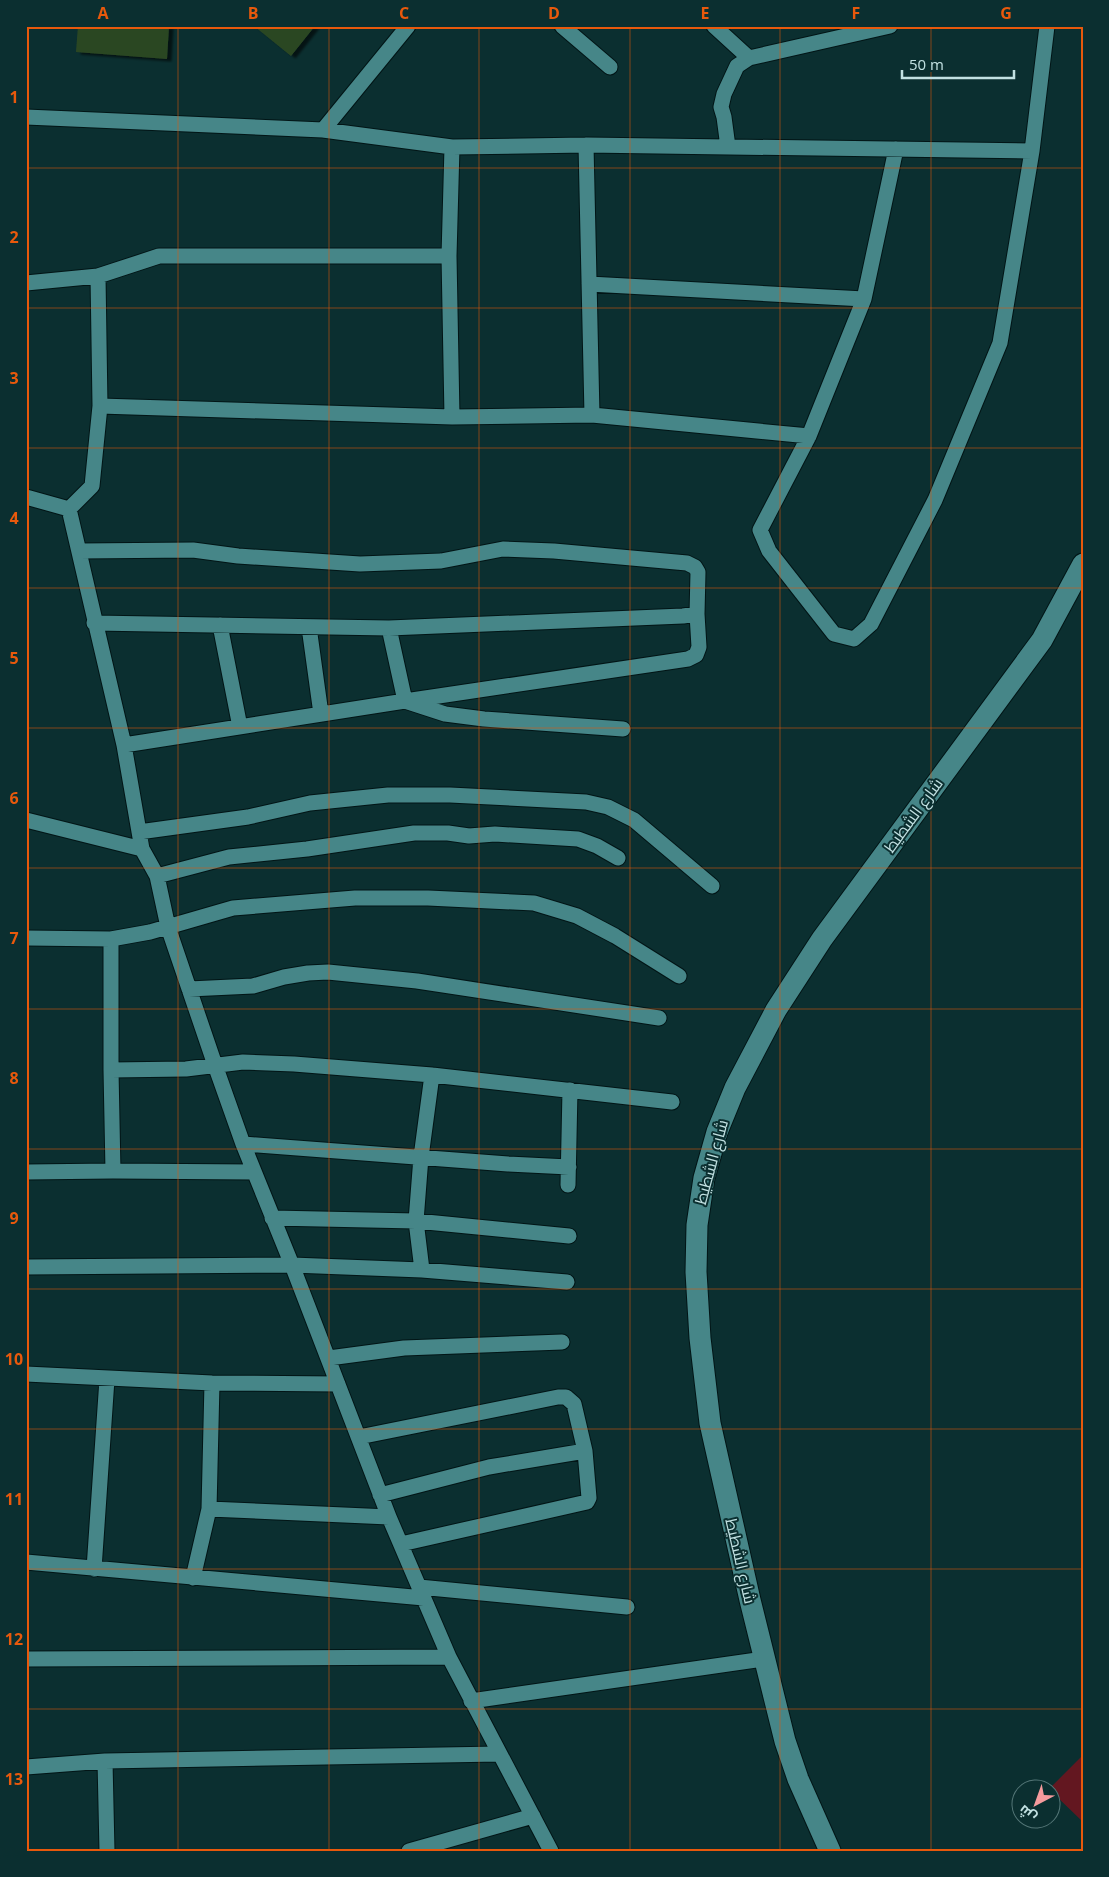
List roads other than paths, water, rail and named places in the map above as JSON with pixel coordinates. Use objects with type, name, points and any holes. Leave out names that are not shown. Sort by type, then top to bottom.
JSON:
[{"type":"main road","name":"شارع الشطيط","points":[[830,1851],[798,1779],[785,1741],[719,1465],[704,1381],[700,1338],[696,1248],[700,1201],[710,1155],[726,1110],[745,1067],[776,1010],[822,939],[1042,640],[1083,564]]},
{"type":"street","points":[[323,130],[408,26]]},
{"type":"street","points":[[562,26],[610,68]]},
{"type":"street","points":[[714,26],[749,58]]},
{"type":"street","points":[[896,149],[864,299],[809,436],[760,530],[769,551],[834,634],[854,639],[871,624],[935,500],[1000,342],[1032,151],[1047,26]]},
{"type":"street","points":[[728,147],[721,107],[724,94],[737,66],[749,58],[886,27]]},
{"type":"street","points":[[26,117],[323,130],[452,146],[586,145],[1032,151]]},
{"type":"street","points":[[586,145],[592,415]]},
{"type":"street","points":[[452,146],[449,256],[452,417]]},
{"type":"street","points":[[26,283],[98,276],[159,256],[449,256]]},
{"type":"street","points":[[69,509],[92,486],[100,406],[98,276]]},
{"type":"street","points":[[589,284],[864,299]]},
{"type":"street","points":[[100,406],[452,417],[592,415],[809,436]]},
{"type":"street","points":[[26,497],[69,509]]},
{"type":"street","points":[[69,509],[94,623],[124,745],[142,849],[157,876],[168,927],[243,1144],[329,1358],[380,1495],[449,1657],[551,1851]]},
{"type":"street","points":[[79,551],[193,550],[238,556],[360,564],[441,561],[503,549],[554,551],[687,564],[694,567],[698,572],[697,614],[700,647],[696,655],[688,659],[124,745]]},
{"type":"street","points":[[94,623],[389,628],[697,614]]},
{"type":"street","points":[[220,625],[240,727]]},
{"type":"street","points":[[309,626],[321,714]]},
{"type":"street","points":[[389,628],[405,701]]},
{"type":"street","points":[[405,701],[445,714],[484,719],[623,729]]},
{"type":"street","points":[[138,832],[248,817],[310,803],[388,796],[450,795],[586,802],[608,807],[634,820],[712,886]]},
{"type":"street","points":[[26,820],[142,849]]},
{"type":"street","points":[[157,876],[229,857],[307,849],[414,833],[448,833],[469,836],[495,834],[578,839],[597,846],[618,858]]},
{"type":"street","points":[[26,938],[111,939],[150,932],[233,908],[355,898],[428,898],[534,903],[577,916],[615,936],[679,976]]},
{"type":"street","points":[[111,939],[111,1070],[114,1171]]},
{"type":"street","points":[[189,989],[253,986],[300,974],[328,972],[417,982],[659,1018]]},
{"type":"street","points":[[111,1070],[186,1069],[243,1062],[294,1064],[432,1075],[672,1102]]},
{"type":"street","points":[[422,1270],[416,1221],[421,1157],[432,1075]]},
{"type":"street","points":[[568,1185],[570,1090]]},
{"type":"street","points":[[243,1144],[568,1167]]},
{"type":"street","points":[[26,1172],[254,1172]]},
{"type":"street","points":[[272,1218],[416,1221],[570,1236]]},
{"type":"street","points":[[26,1267],[292,1264],[422,1270],[567,1282]]},
{"type":"street","points":[[329,1358],[404,1348],[562,1342]]},
{"type":"street","points":[[26,1374],[107,1379],[338,1384]]},
{"type":"street","points":[[94,1568],[107,1379]]},
{"type":"street","points":[[194,1578],[208,1509],[212,1382]]},
{"type":"street","points":[[359,1438],[566,1397],[574,1404],[585,1451],[589,1498],[587,1502],[401,1544]]},
{"type":"street","points":[[380,1495],[488,1467],[585,1451]]},
{"type":"street","points":[[208,1509],[389,1517]]},
{"type":"street","points":[[26,1562],[194,1578],[627,1607]]},
{"type":"street","points":[[26,1659],[449,1657]]},
{"type":"street","points":[[472,1701],[764,1659]]},
{"type":"street","points":[[26,1767],[104,1761],[499,1754]]},
{"type":"street","points":[[104,1761],[107,1851]]},
{"type":"street","points":[[409,1851],[533,1816]]}]
